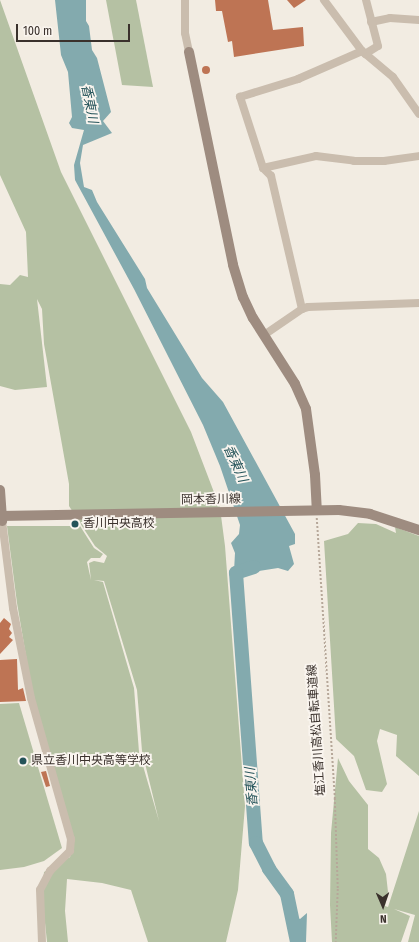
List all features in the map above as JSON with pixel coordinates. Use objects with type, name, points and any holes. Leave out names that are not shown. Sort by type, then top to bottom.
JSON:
[{"type":"street","points":[[185,0],[185,33],[233,265],[243,297],[264,335],[296,384],[306,409],[315,476],[317,513]]},
{"type":"street","points":[[324,0],[363,52],[393,76],[419,114]]},
{"type":"street","points":[[302,309],[271,176],[263,168],[240,97],[298,79],[378,46],[366,0]]},
{"type":"street","points":[[371,22],[390,18],[419,20]]},
{"type":"street","points":[[263,168],[316,156],[354,161],[384,161],[419,156]]},
{"type":"street","points":[[264,335],[302,309],[419,303]]},
{"type":"street","points":[[0,490],[1,518],[12,608],[31,698],[71,839],[70,851],[50,871],[40,890],[42,942]]},
{"type":"street","name":"岡本香川線","points":[[1,518],[303,511],[317,513],[370,514],[419,530]]},
{"type":"path","name":"塩江香川高松自転車道線","points":[[317,513],[335,798],[338,889],[336,942]]},
{"type":"green space","points":[[0,0],[61,172],[191,432],[220,508],[225,546],[245,806],[238,890],[226,942],[148,942],[131,890],[102,883],[67,879],[65,911],[68,942],[47,942],[42,894],[44,872],[70,857],[74,845],[33,697],[17,603],[7,526],[80,526],[94,548],[103,554],[100,558],[91,558],[87,562],[91,580],[89,563],[94,561],[104,563],[107,556],[95,546],[69,506],[69,484],[44,344],[42,309],[37,299],[47,387],[15,390],[0,386],[0,284],[10,285],[20,275],[28,277],[26,232],[0,175]],"holes":[[[94,580],[104,581],[137,690],[142,751],[159,821],[139,752],[134,688],[103,582]]]},
{"type":"green space","points":[[106,0],[136,0],[153,87],[122,85]]},
{"type":"green space","points":[[358,523],[376,524],[396,533],[395,527],[419,536],[419,776],[396,756],[397,735],[380,729],[377,741],[387,784],[382,792],[366,790],[354,756],[336,739],[324,541],[348,534]]},
{"type":"green space","name":"県立香川中央高等学校","points":[[19,703],[62,848],[44,861],[24,867],[0,870],[0,704]]},
{"type":"green space","points":[[338,758],[349,781],[368,805],[368,849],[379,858],[386,874],[388,892],[385,906],[388,907],[419,811],[419,942],[408,942],[415,915],[394,909],[410,916],[401,942],[332,942],[330,905],[331,833]]},
{"type":"water","points":[[55,0],[86,0],[86,21],[89,26],[92,50],[97,58],[111,112],[103,121],[112,133],[83,145],[80,163],[84,187],[92,190],[97,202],[145,279],[147,288],[202,378],[223,402],[295,534],[295,544],[289,546],[294,564],[288,571],[278,568],[245,573],[236,573],[234,571],[235,553],[231,543],[239,534],[240,525],[220,466],[203,425],[134,289],[75,180],[74,165],[84,130],[72,128],[69,123],[72,117],[68,72],[61,55]]},
{"type":"water","points":[[307,913],[306,942],[291,942],[292,916],[300,919]]},
{"type":"building","points":[[215,0],[268,0],[273,30],[303,27],[304,46],[234,57],[232,41],[228,42],[222,11],[216,11]]},
{"type":"building","points":[[287,0],[306,0],[294,8]]},
{"type":"building","points":[[206,66],[209,67],[209,73],[206,74],[203,73],[202,70],[203,67]]},
{"type":"building","points":[[4,618],[11,624],[9,629],[12,633],[9,637],[13,640],[0,654],[0,623]]},
{"type":"building","points":[[17,659],[18,690],[23,688],[26,701],[0,702],[0,660]]},
{"type":"building","points":[[46,771],[50,786],[46,787],[41,772]]},
{"type":"waterway","name":"香東川","points":[[254,567],[236,573],[256,843],[269,869],[287,894],[297,942]]},
{"type":"place","name":"香川中央高校","points":[[75,524]]},
{"type":"place","name":"県立香川中央高等学校","points":[[23,761]]}]
